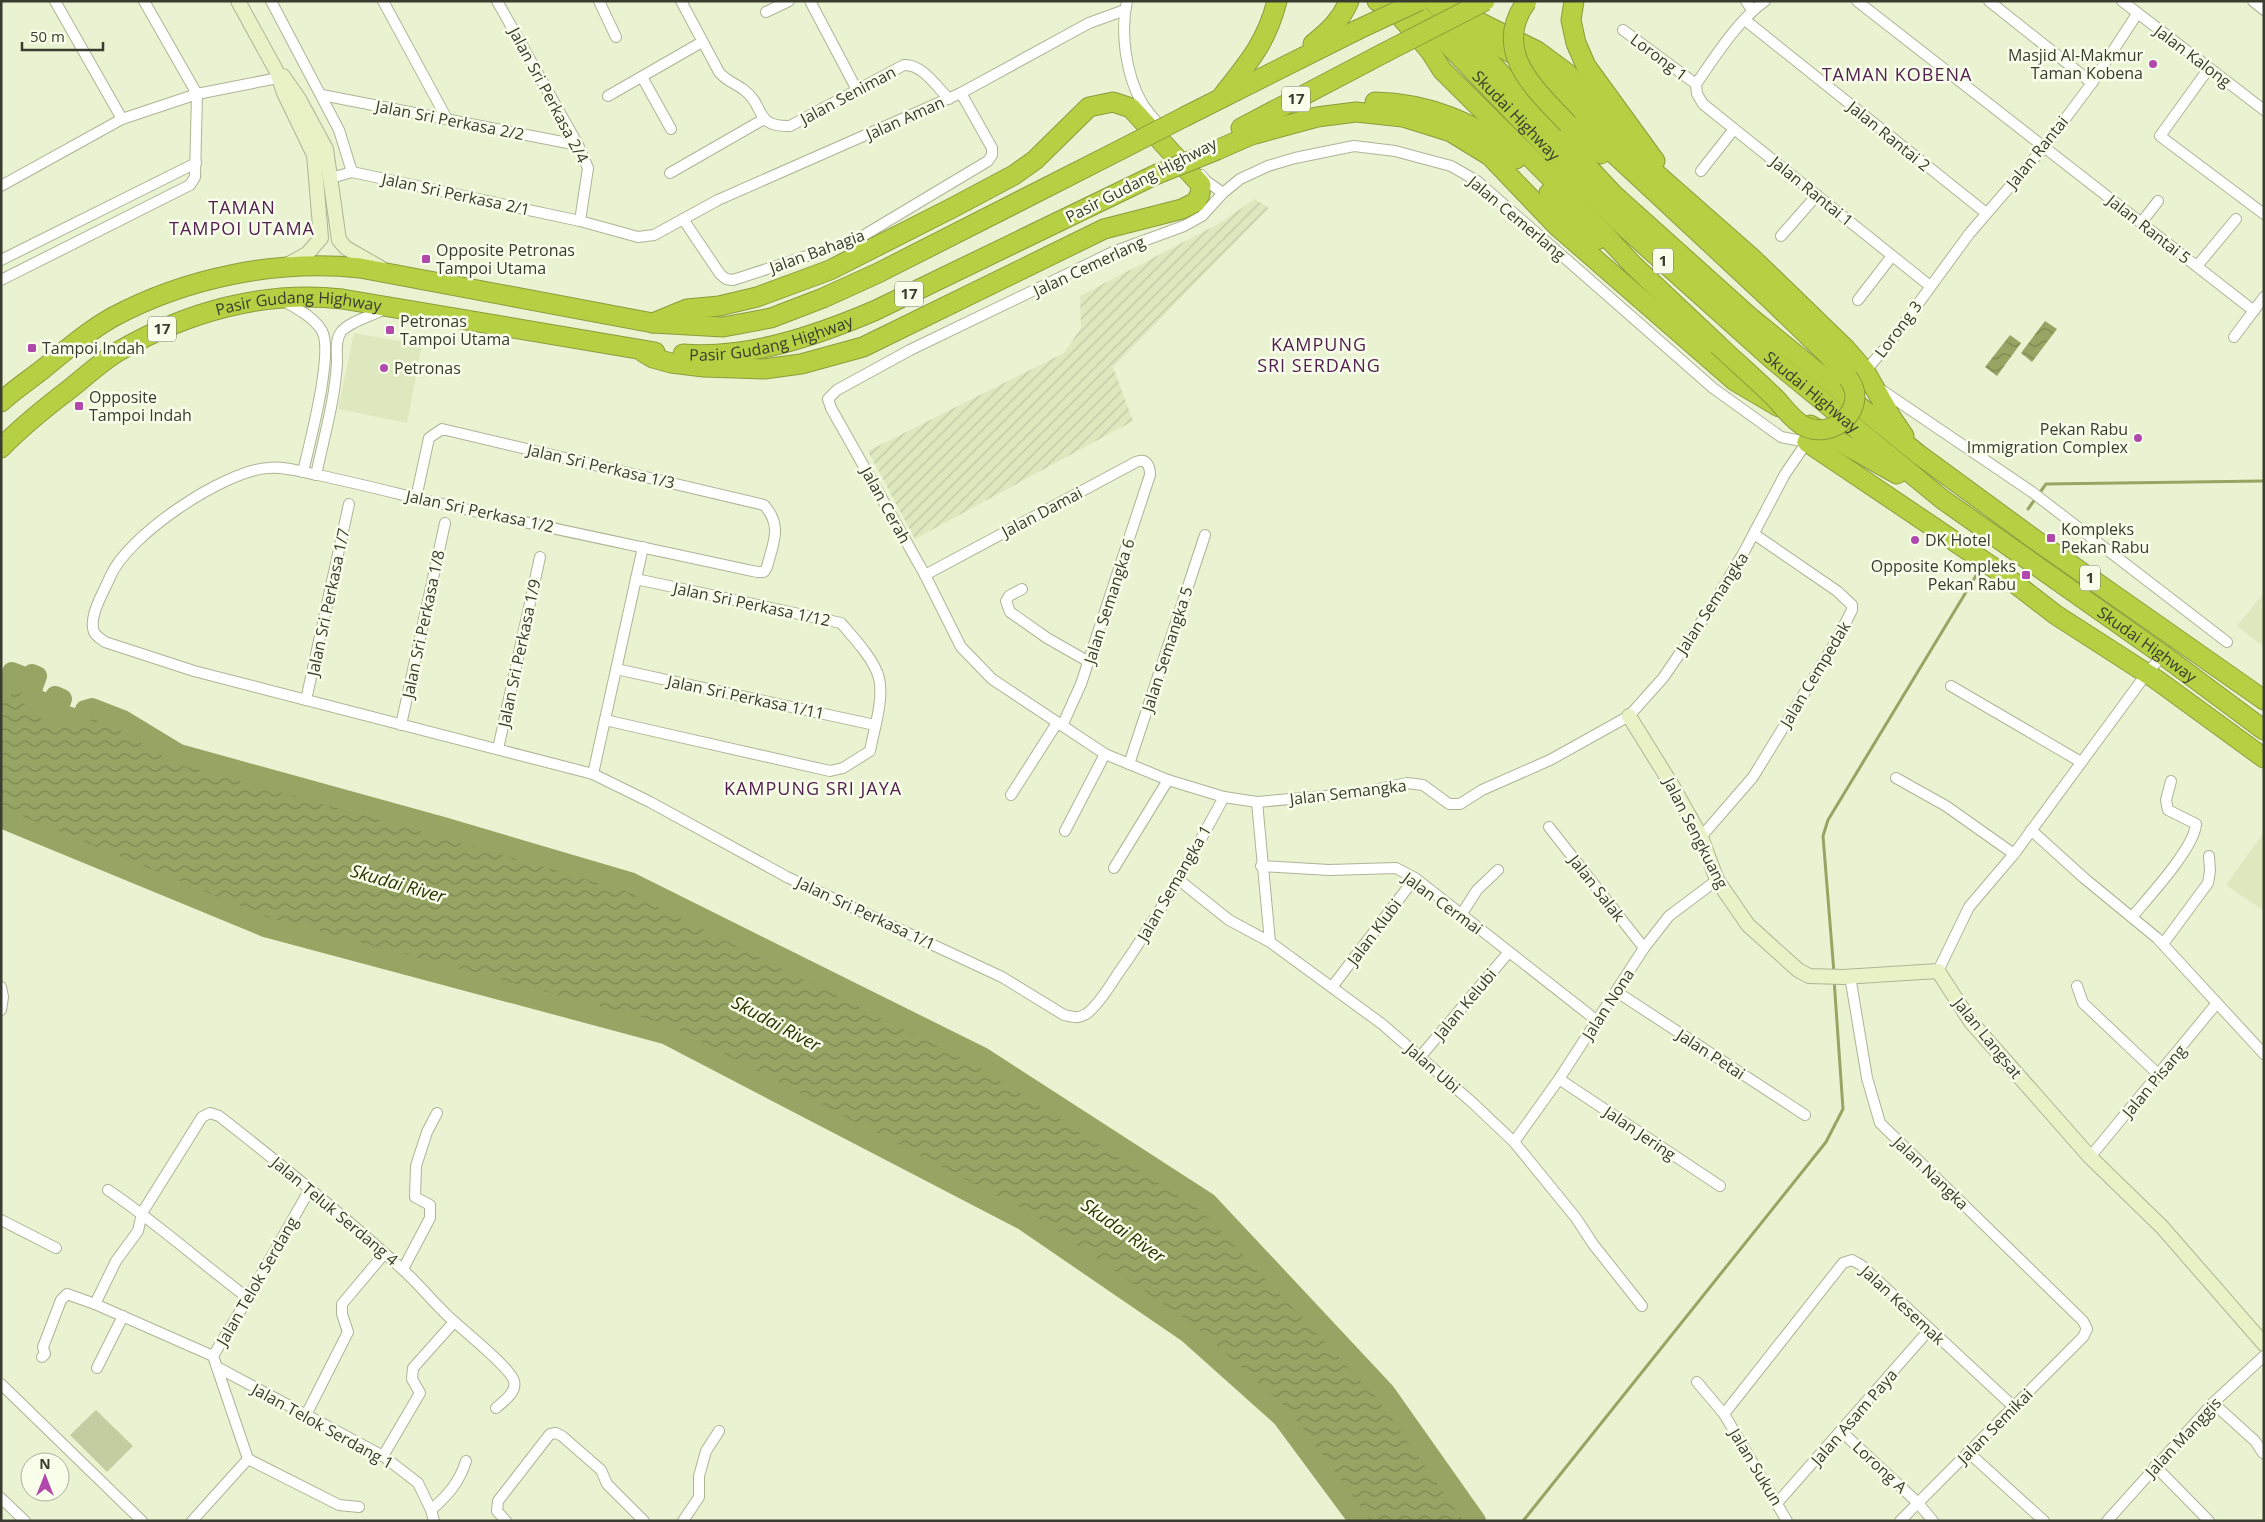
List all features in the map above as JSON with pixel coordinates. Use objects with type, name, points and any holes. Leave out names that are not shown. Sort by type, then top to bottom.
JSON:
[{"type":"highway","points":[[1221,98],[1262,44],[1269,30],[1277,1]]},
{"type":"highway","points":[[1377,1],[1398,14],[1430,51],[1442,70],[1558,194]]},
{"type":"highway","points":[[1396,1],[1418,8]]},
{"type":"highway","name":"Skudai Highway","points":[[1406,1],[1418,8],[1620,222],[1773,360],[1942,499],[2163,655],[2264,730]]},
{"type":"highway","name":"Pasir Gudang Highway","points":[[1,448],[25,423],[118,351],[166,327],[209,311],[278,298],[320,296],[644,352],[698,355],[740,352],[833,328],[874,311],[1214,147],[1382,54],[1485,1]]},
{"type":"highway","points":[[1527,1],[1518,18],[1513,48],[1519,66],[1536,90],[1568,124],[1674,225],[1863,378]]},
{"type":"highway","points":[[1574,1],[1571,20],[1576,43],[1586,66],[1674,189]]},
{"type":"highway","points":[[1444,5],[1474,34],[1535,66],[1556,82],[1608,148],[1778,307],[1863,378]]},
{"type":"highway","points":[[1444,5],[1537,51],[1568,74],[1636,156],[1813,316],[1863,378],[1918,454]]},
{"type":"highway","name":"Skudai Highway","points":[[1444,5],[1613,194],[1751,318],[1918,454],[2034,539],[2264,700]]},
{"type":"highway","points":[[1282,68],[1334,26],[1347,7]]},
{"type":"highway","name":"Pasir Gudang Highway","points":[[1,402],[63,352],[113,317],[161,296],[206,282],[280,268],[332,265],[653,323],[723,327],[771,318],[814,302],[878,273],[1357,30],[1418,8]]},
{"type":"highway","points":[[644,352],[653,358],[671,363],[704,368],[764,369],[801,364],[863,347],[1104,229],[1182,208],[1196,202],[1201,186],[1131,108],[1112,102],[1089,107],[1035,160],[1014,174],[838,266],[758,297],[719,306],[687,309],[653,323]]},
{"type":"highway","points":[[1255,134],[1296,115],[1336,104],[1355,102],[1406,104],[1434,110],[1459,120],[1510,153],[1558,194],[1777,400],[1792,418],[1810,429],[1832,429],[1846,418],[1852,408],[1855,394],[1854,388],[1863,378]]},
{"type":"highway","points":[[1214,147],[1318,117],[1356,112],[1403,117],[1451,132],[1490,156],[1558,226],[1735,381],[1942,499]]},
{"type":"highway","points":[[1806,442],[1830,436]]},
{"type":"highway","points":[[1806,442],[2000,572],[2056,615],[2147,673],[2264,758]]},
{"type":"street","points":[[55,1],[122,119]]},
{"type":"street","points":[[1,280],[190,185],[195,177],[197,94],[144,1]]},
{"type":"street","points":[[238,1],[280,76],[326,149],[339,240],[346,248],[393,275]]},
{"type":"street","points":[[271,1],[339,130],[352,172]]},
{"type":"street","points":[[383,1],[447,119]]},
{"type":"street","name":"Jalan Sri Perkasa 2/4","points":[[497,1],[578,145],[588,168],[580,221]]},
{"type":"street","points":[[598,1],[616,37]]},
{"type":"street","points":[[670,173],[764,119],[746,91],[725,80],[718,72],[681,1]]},
{"type":"street","points":[[766,12],[789,1]]},
{"type":"street","points":[[810,1],[857,90]]},
{"type":"street","points":[[1746,1],[1752,10]]},
{"type":"street","points":[[1697,89],[1724,44],[1752,10],[1765,1]]},
{"type":"street","name":"Jalan Rantai 5","points":[[1857,1],[2254,310]]},
{"type":"street","points":[[1989,1],[2092,83]]},
{"type":"street","name":"Jalan Kalong","points":[[2122,1],[2264,110]]},
{"type":"street","points":[[2252,1],[2264,10]]},
{"type":"street","points":[[1126,6],[1127,57],[1132,78],[1143,104],[1206,181],[1223,193]]},
{"type":"street","name":"Jalan Aman","points":[[654,235],[718,200],[961,93],[1089,23],[1126,6]]},
{"type":"street","name":"Jalan Rantai","points":[[1930,286],[1986,213],[2044,147],[2092,83],[2137,14]]},
{"type":"street","name":"Jalan Rantai 2","points":[[1745,20],[1986,213]]},
{"type":"street","name":"Lorong 1","points":[[1623,30],[1697,89]]},
{"type":"street","points":[[608,96],[702,42]]},
{"type":"street","name":"Jalan Seniman","points":[[764,119],[777,126],[790,126],[904,65],[918,68],[948,99]]},
{"type":"street","points":[[2209,68],[2160,136],[2264,214]]},
{"type":"street","points":[[1,186],[122,119],[197,94],[280,76]]},
{"type":"street","points":[[280,76],[314,155],[321,238],[308,254],[280,268]]},
{"type":"street","points":[[642,76],[671,129]]},
{"type":"street","name":"Jalan Rantai 1","points":[[1697,89],[1703,104],[1930,286]]},
{"type":"street","name":"Jalan Bahagia","points":[[683,219],[720,274],[726,279],[733,280],[856,240],[988,161],[992,155],[992,148],[961,93]]},
{"type":"street","name":"Jalan Sri Perkasa 2/2","points":[[322,95],[578,145]]},
{"type":"street","points":[[1701,171],[1734,129]]},
{"type":"street","name":"Jalan Cemerlang","points":[[828,399],[837,390],[910,350],[1113,252],[1184,226],[1202,216],[1223,193],[1240,179],[1268,166],[1295,158],[1354,146],[1395,152],[1451,166],[1477,181],[1713,388],[1781,437],[1806,442]]},
{"type":"street","points":[[1,260],[196,163]]},
{"type":"street","name":"Jalan Sri Perkasa 2/1","points":[[331,178],[352,172],[580,221],[638,237],[654,235]]},
{"type":"street","points":[[1781,236],[1817,196]]},
{"type":"street","points":[[2141,223],[2158,201]]},
{"type":"street","points":[[2197,266],[2236,219]]},
{"type":"street","points":[[1858,300],[1892,256]]},
{"type":"street","name":"Lorong 3","points":[[1863,378],[1930,286]]},
{"type":"street","points":[[2234,337],[2264,297]]},
{"type":"street","points":[[278,298],[315,322],[322,331],[325,340],[321,394],[303,472]]},
{"type":"street","points":[[316,475],[336,384],[338,338],[343,330],[354,323],[389,307]]},
{"type":"street","points":[[1863,378],[2046,502],[2227,642]]},
{"type":"street","name":"Jalan Cerah","points":[[828,399],[831,408],[925,575],[943,611]]},
{"type":"street","name":"Jalan Sri Perkasa 1/3","points":[[416,498],[429,438],[442,429],[764,505],[772,514],[776,523],[776,535],[767,568],[764,572]]},
{"type":"street","name":"Jalan Semangka","points":[[943,611],[961,647],[992,679],[1105,754],[1168,780],[1224,797],[1257,802],[1359,794],[1407,784],[1423,785],[1450,804],[1460,804],[1482,790],[1550,760],[1629,716],[1663,678],[1712,605],[1754,534],[1782,479],[1806,442]]},
{"type":"street","name":"Jalan Damai","points":[[925,575],[1136,462],[1141,460],[1146,462],[1150,467],[1150,475]]},
{"type":"street","name":"Jalan Sri Perkasa 1/2","points":[[593,774],[194,671],[105,642],[94,634],[92,622],[113,570],[128,550],[180,507],[247,471],[270,467],[303,472],[643,548],[764,572]]},
{"type":"street","name":"Jalan Semangka 6","points":[[1011,795],[1059,724],[1081,684],[1150,475]]},
{"type":"street","name":"Jalan Sri Perkasa 1/7","points":[[306,700],[349,504]]},
{"type":"street","name":"Jalan Sri Perkasa 1/8","points":[[401,725],[445,523]]},
{"type":"street","name":"Jalan Semangka 5","points":[[1129,764],[1205,534]]},
{"type":"street","name":"Jalan Cempedak","points":[[1701,837],[1753,777],[1835,643],[1852,610],[1852,604],[1845,598],[1754,534]]},
{"type":"street","points":[[593,774],[643,548]]},
{"type":"street","name":"Jalan Sri Perkasa 1/9","points":[[498,750],[540,557]]},
{"type":"street","name":"Jalan Sri Perkasa 1/12","points":[[605,720],[830,771],[843,768],[870,751],[880,692],[878,677],[862,649],[841,623],[636,579]]},
{"type":"street","points":[[1022,589],[1009,596],[1006,601],[1010,612],[1047,638],[1089,662]]},
{"type":"street","points":[[1938,972],[1970,907],[2014,854],[2147,673],[2163,655]]},
{"type":"street","name":"Jalan Sri Perkasa 1/11","points":[[616,669],[875,726]]},
{"type":"street","points":[[1951,686],[2081,762]]},
{"type":"street","name":"Jalan Sengkuang","points":[[1629,716],[1674,787],[1701,837],[1717,880],[1748,925],[1798,970],[1809,976],[1938,972]]},
{"type":"street","points":[[1065,831],[1105,754]]},
{"type":"street","name":"Jalan Sri Perkasa 1/1","points":[[593,774],[650,802],[787,877],[1002,977],[1064,1015],[1075,1018],[1087,1014],[1123,967]]},
{"type":"street","points":[[1896,778],[1946,806],[2014,854]]},
{"type":"street","points":[[1114,868],[1168,780]]},
{"type":"street","points":[[2132,917],[2175,865],[2196,831],[2196,824],[2168,810],[2166,800],[2171,781]]},
{"type":"street","name":"Jalan Semangka 1","points":[[1123,967],[1179,880],[1224,797]]},
{"type":"street","points":[[1257,802],[1270,942]]},
{"type":"street","name":"Jalan Salak","points":[[1549,827],[1644,948]]},
{"type":"street","points":[[2030,830],[2163,944],[2264,1054]]},
{"type":"street","points":[[2163,944],[2208,883],[2210,871],[2209,856]]},
{"type":"street","name":"Jalan Cermai","points":[[1262,866],[1329,870],[1396,868],[1415,878],[1596,1020]]},
{"type":"street","points":[[1461,915],[1477,890],[1498,870]]},
{"type":"street","name":"Jalan Klubi","points":[[1332,987],[1415,878]]},
{"type":"street","name":"Jalan Ubi","points":[[1179,880],[1229,920],[1270,942],[1382,1024],[1474,1104],[1514,1142],[1576,1218],[1593,1244],[1642,1306]]},
{"type":"street","name":"Jalan Nona","points":[[1514,1142],[1560,1079],[1596,1020],[1617,992],[1644,948],[1669,916],[1717,880]]},
{"type":"street","name":"Jalan Kelubi","points":[[1420,1057],[1509,952]]},
{"type":"street","name":"Jalan Langsat","points":[[1938,972],[1971,1022],[2090,1157],[2162,1227],[2264,1344]]},
{"type":"street","name":"Jalan Nangka","points":[[1846,976],[1867,1078],[1880,1122],[2084,1321],[2086,1329]]},
{"type":"street","points":[[1,986],[3,1004],[1,1010]]},
{"type":"street","points":[[2077,986],[2084,1003],[2160,1075]]},
{"type":"street","name":"Jalan Petai","points":[[1617,992],[1805,1115]]},
{"type":"street","name":"Jalan Pisang","points":[[2090,1157],[2218,1003]]},
{"type":"street","name":"Jalan Jering","points":[[1560,1079],[1720,1186]]},
{"type":"street","name":"Jalan Teluk Serdang 4","points":[[142,1213],[202,1117],[210,1113],[219,1116],[310,1188],[403,1269],[454,1322],[514,1378],[514,1391],[496,1408]]},
{"type":"street","points":[[403,1269],[430,1218],[430,1205],[415,1197],[416,1166],[427,1132],[437,1113]]},
{"type":"street","name":"Jalan Telok Serdang","points":[[248,1459],[213,1356],[310,1188]]},
{"type":"street","points":[[108,1190],[142,1213],[194,1258],[248,1298]]},
{"type":"street","points":[[95,1304],[116,1261],[138,1231],[142,1213]]},
{"type":"street","points":[[1,1220],[56,1248]]},
{"type":"street","points":[[306,1415],[348,1332],[342,1314],[342,1304],[384,1254]]},
{"type":"street","name":"Jalan Kesemak","points":[[1724,1414],[1844,1263],[1852,1260],[1861,1265],[2014,1407]]},
{"type":"street","points":[[42,1357],[45,1354],[43,1346],[63,1297],[67,1294],[95,1304],[213,1356]]},
{"type":"street","points":[[98,1368],[123,1316]]},
{"type":"street","points":[[383,1456],[420,1393],[412,1379],[413,1368],[454,1322]]},
{"type":"street","name":"Jalan Semikai","points":[[1900,1521],[2084,1337],[2086,1329]]},
{"type":"street","name":"Jalan Asam Paya","points":[[1778,1502],[1842,1432],[1929,1330]]},
{"type":"street","name":"Jalan Manggis","points":[[2107,1521],[2213,1403],[2264,1356]]},
{"type":"street","name":"Jalan Telok Serdang 1","points":[[216,1367],[383,1456],[418,1483],[431,1510],[434,1521]]},
{"type":"street","name":"Jalan Sukun","points":[[1697,1382],[1724,1414],[1778,1502],[1787,1521]]},
{"type":"street","points":[[1,1384],[142,1521]]},
{"type":"street","points":[[2213,1403],[2254,1441],[2263,1453]]},
{"type":"street","points":[[684,1521],[699,1497],[699,1476],[706,1451],[718,1431]]},
{"type":"street","name":"Lorong A","points":[[1842,1432],[1918,1503],[1933,1521]]},
{"type":"street","points":[[506,1521],[497,1511],[498,1501],[550,1434],[556,1433],[601,1470],[608,1484],[638,1519]]},
{"type":"street","points":[[1968,1452],[2044,1521]]},
{"type":"street","points":[[192,1521],[248,1459],[339,1505],[359,1507]]},
{"type":"street","points":[[431,1510],[450,1493],[461,1477],[466,1461]]},
{"type":"street","points":[[2155,1466],[2208,1521]]},
{"type":"street","points":[[1,1498],[25,1521]]},
{"type":"shaded area","points":[[1255,199],[1269,208],[1113,367],[1133,421],[915,539],[868,451],[1064,353],[1081,328],[1080,296],[1220,223]]},
{"type":"shaded area","points":[[354,333],[422,345],[407,423],[338,409]]},
{"type":"shaded area","points":[[2264,593],[2264,647],[2237,626]]},
{"type":"shaded area","points":[[2264,832],[2264,911],[2226,885]]},
{"type":"shaded area","points":[[96,1410],[133,1446],[107,1472],[70,1435]]},
{"type":"water","points":[[2045,321],[2057,329],[2032,362],[2021,353]]},
{"type":"water","points":[[2010,335],[2021,343],[1997,376],[1985,367]]},
{"type":"water","name":"Skudai River","points":[[12,672],[29,679],[32,674],[37,676],[30,696],[43,702],[41,707],[49,710],[55,696],[62,699],[58,714],[77,719],[82,717],[85,710],[92,708],[123,720],[179,754],[443,827],[630,882],[982,1057],[1208,1203],[1385,1392],[1476,1521],[1359,1521],[1282,1417],[1188,1333],[1023,1220],[665,1034],[265,927],[1,818],[1,692]]},
{"type":"waterway","points":[[2028,509],[2046,484],[2264,481]]},
{"type":"waterway","points":[[1834,973],[1823,836],[1828,820],[1977,574]]},
{"type":"waterway","points":[[1,692],[12,672],[30,679],[32,674],[37,676],[30,696],[43,702],[41,707],[50,710],[55,696],[62,699],[57,713],[77,719],[82,717],[85,710],[92,708],[123,720],[179,754],[443,827],[630,882],[982,1057],[1208,1203],[1385,1392],[1476,1521]]},
{"type":"waterway","points":[[1,818],[265,927],[665,1034],[1023,1220],[1188,1333],[1282,1417],[1359,1521]]},
{"type":"waterway","points":[[1523,1521],[1826,1142],[1843,1109],[1834,979]]},
{"type":"place","name":"Masjid Al-Makmur Taman Kobena","points":[[2153,64]]},
{"type":"place","name":"Opposite Petronas Tampoi Utama","points":[[426,259]]},
{"type":"place","name":"Petronas Tampoi Utama","points":[[390,330]]},
{"type":"place","name":"Tampoi Indah","points":[[32,348]]},
{"type":"place","name":"Petronas","points":[[384,368]]},
{"type":"place","name":"Opposite Tampoi Indah","points":[[79,406]]},
{"type":"place","name":"Pekan Rabu Immigration Complex","points":[[2138,438]]},
{"type":"place","name":"Kompleks Pekan Rabu","points":[[2051,538]]},
{"type":"place","name":"DK Hotel","points":[[1915,540]]},
{"type":"place","name":"Opposite Kompleks Pekan Rabu","points":[[2026,575]]},
{"type":"district","name":"TAMAN KOBENA","points":[[1897,75]]},
{"type":"district","name":"TAMAN TAMPOI UTAMA","points":[[242,218]]},
{"type":"district","name":"KAMPUNG SRI SERDANG","points":[[1319,355]]},
{"type":"district","name":"KAMPUNG SRI JAYA","points":[[813,789]]}]
